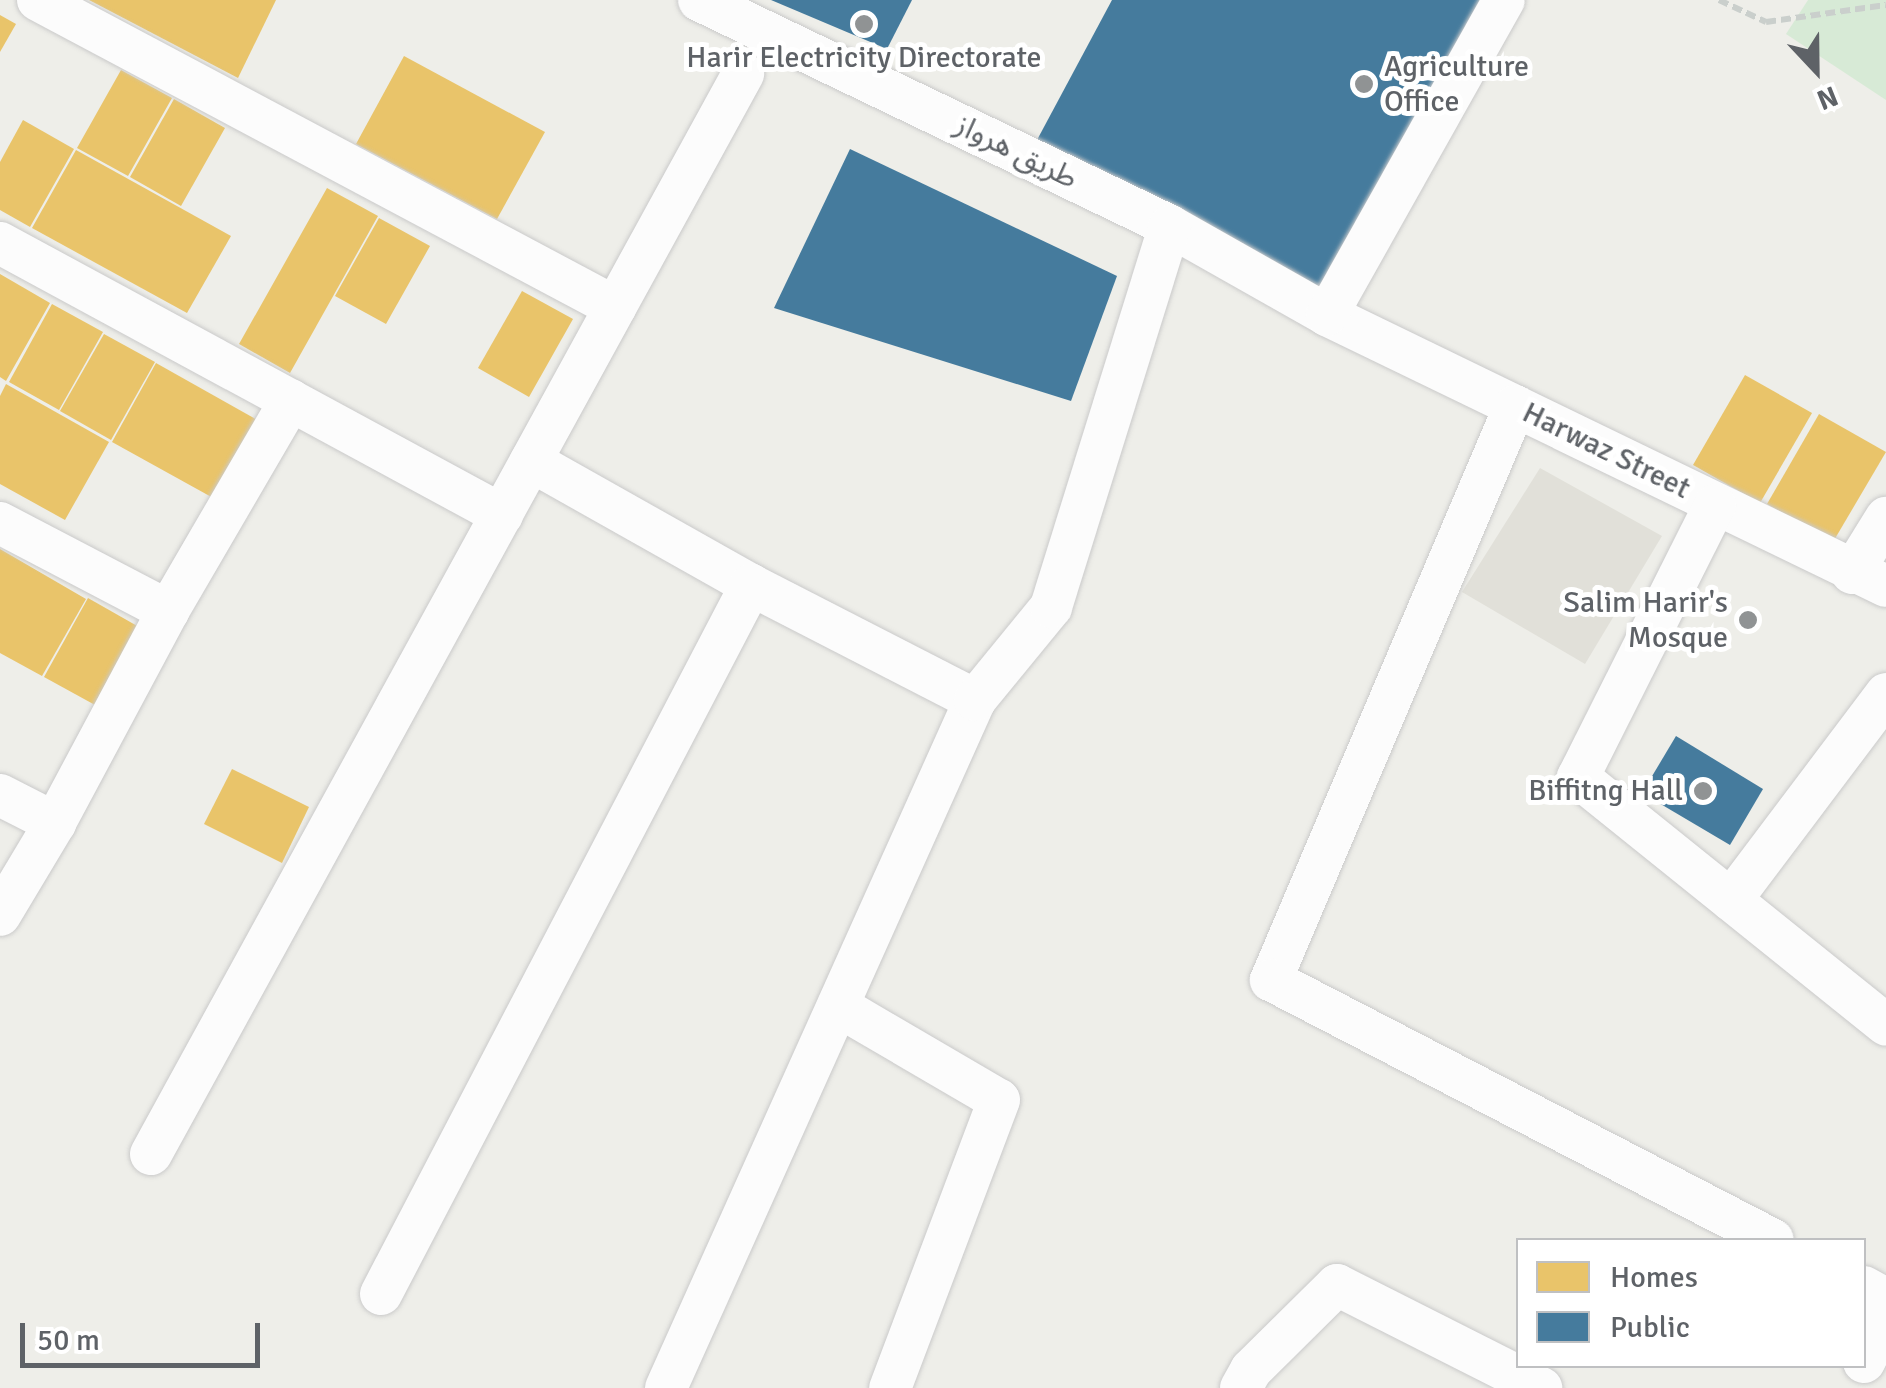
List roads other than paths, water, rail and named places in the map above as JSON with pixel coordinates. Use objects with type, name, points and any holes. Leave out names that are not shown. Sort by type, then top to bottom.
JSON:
[{"type":"street","points":[[38,0],[615,307]]},
{"type":"street","name":"طريق هرواز","points":[[699,0],[1170,226],[1326,314]]},
{"type":"street","points":[[1326,314],[1504,0]]},
{"type":"street","points":[[152,1154],[742,74]]},
{"type":"street","points":[[666,1388],[975,700],[1051,607],[1170,226]]},
{"type":"street","points":[[0,243],[502,514]]},
{"type":"street","name":"Harwaz Street","points":[[1326,314],[1869,580]]},
{"type":"street","points":[[0,915],[55,823],[168,611],[291,400]]},
{"type":"street","points":[[1515,406],[1270,980],[1769,1238]]},
{"type":"street","points":[[531,461],[751,585],[975,700]]},
{"type":"street","points":[[1715,505],[1578,777],[1886,1024]]},
{"type":"street","points":[[1869,580],[1886,518]]},
{"type":"street","points":[[0,522],[168,611]]},
{"type":"street","points":[[382,1294],[751,585]]},
{"type":"street","points":[[1731,900],[1886,694]]},
{"type":"street","points":[[0,795],[55,823]]},
{"type":"street","points":[[838,1006],[999,1100],[890,1388]]},
{"type":"street","points":[[1259,1382],[1337,1285],[1540,1388]]},
{"type":"street","points":[[1866,1358],[1886,1318]]},
{"type":"place","name":"Harir Electricity Directorate","points":[[864,24]]},
{"type":"place","name":"Agriculture Office","points":[[1364,84]]},
{"type":"place","name":"Salim Harir's Mosque","points":[[1748,620]]},
{"type":"place","name":"Biffitng Hall","points":[[1703,791]]}]
